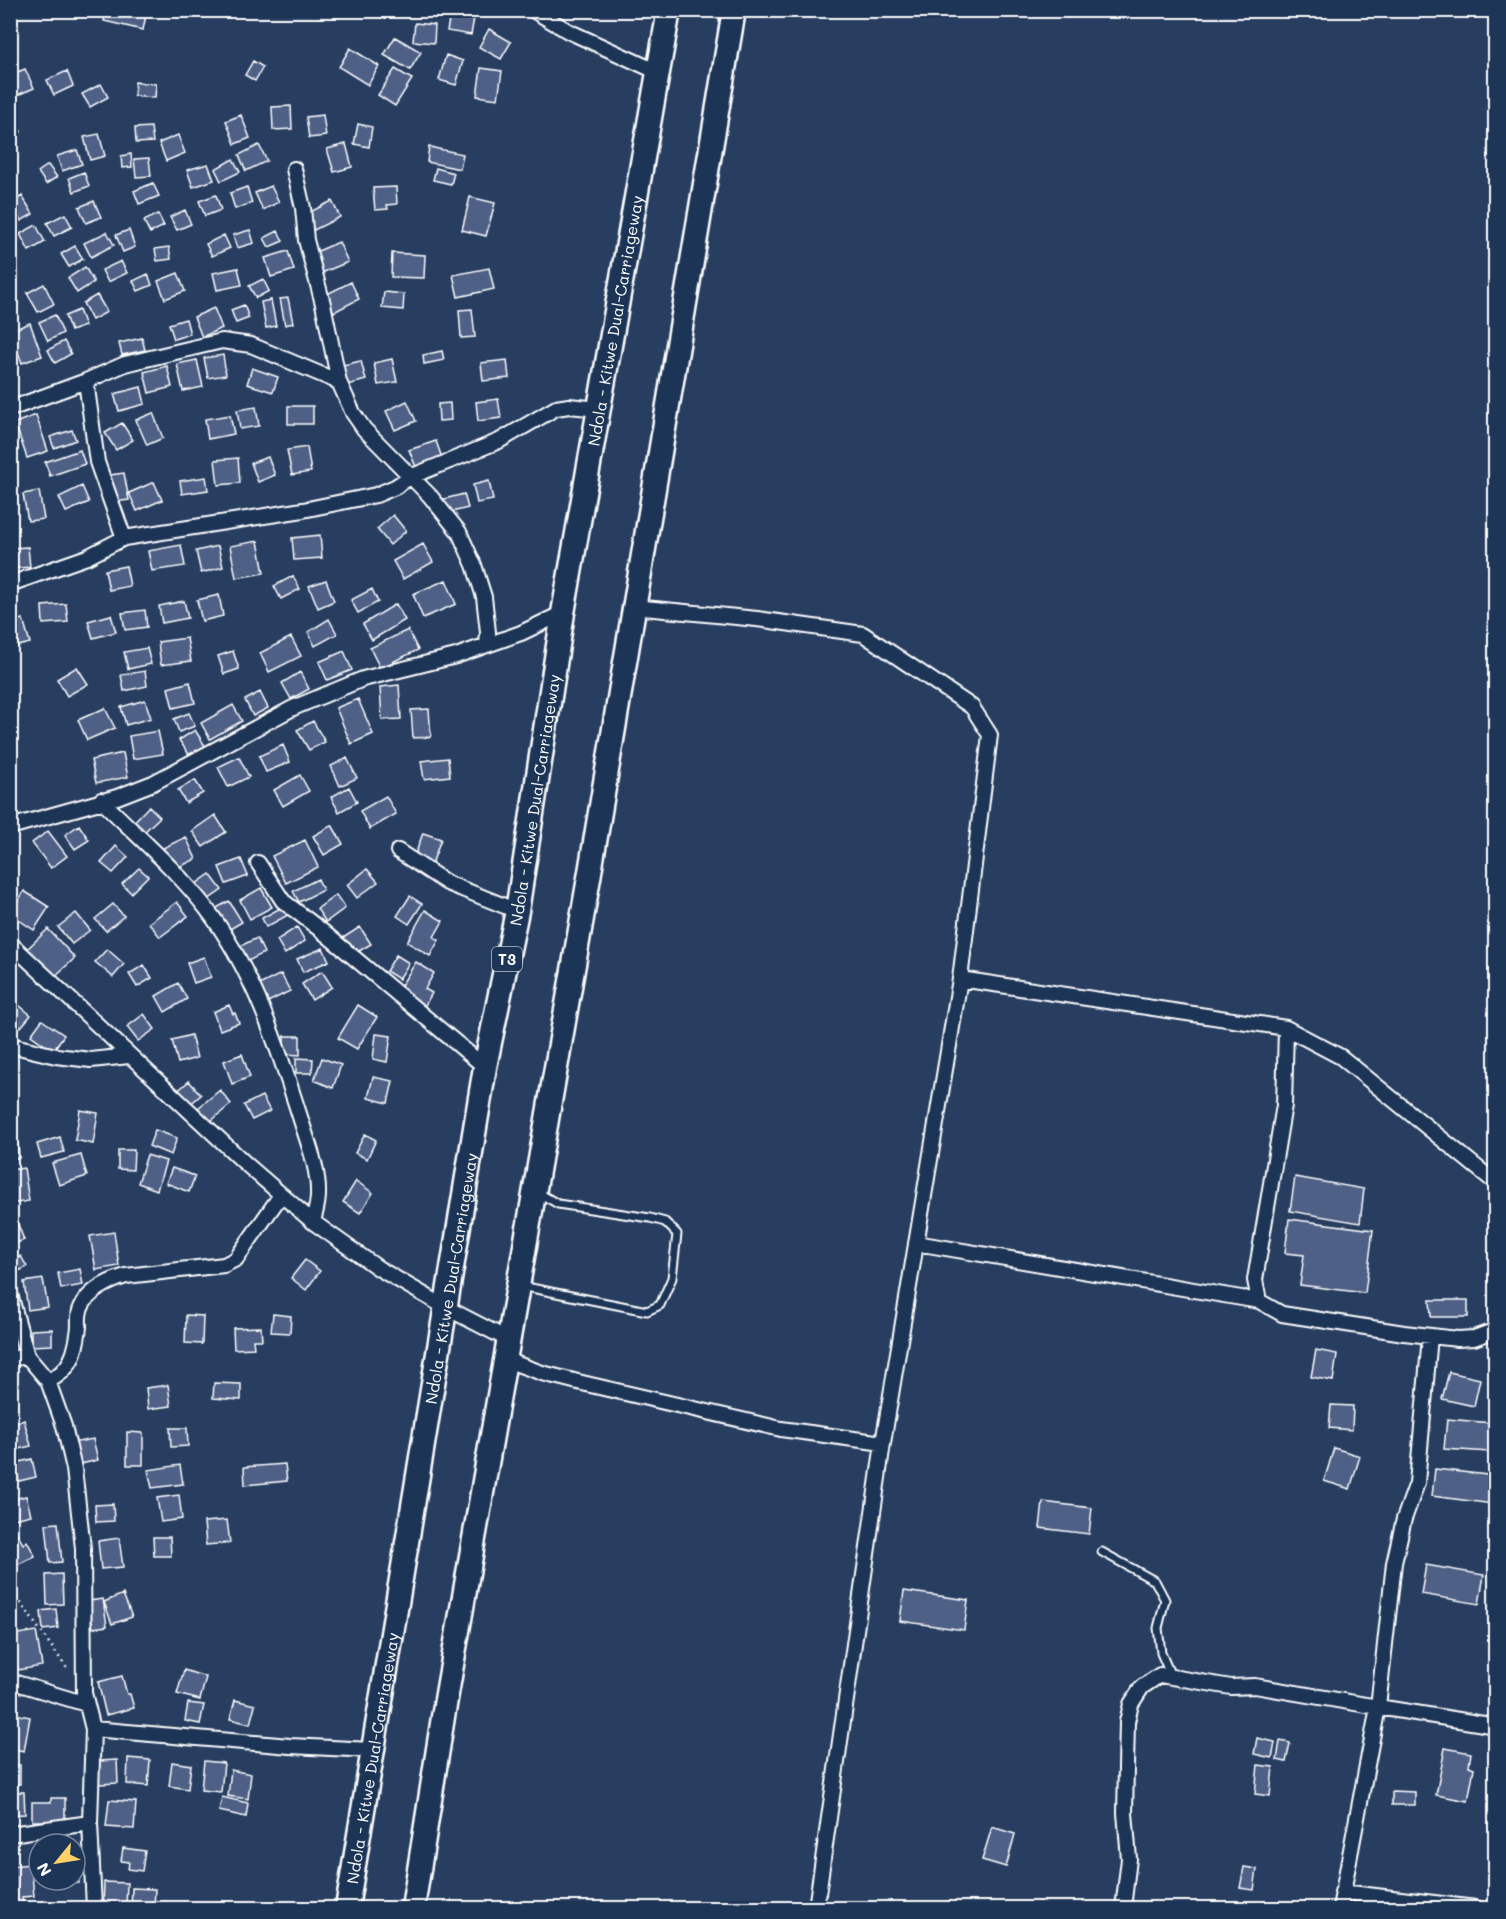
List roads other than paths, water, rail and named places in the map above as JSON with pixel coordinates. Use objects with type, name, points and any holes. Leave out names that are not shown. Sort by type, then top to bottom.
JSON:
[{"type":"highway","name":"Ndola - Kitwe Dual-Carriageway","points":[[347,1908],[485,1067],[517,911],[563,613],[660,74],[669,10]]},
{"type":"highway","points":[[412,1908],[734,10]]},
{"type":"street","points":[[533,10],[568,31],[660,74]]},
{"type":"street","points":[[294,170],[303,208],[306,240],[323,304],[339,382],[353,413],[364,429],[430,496],[459,532],[474,565],[484,597],[487,612],[487,645]]},
{"type":"street","points":[[10,409],[125,364],[222,341],[251,345],[339,382]]},
{"type":"street","points":[[86,381],[97,462],[124,538]]},
{"type":"street","points":[[10,584],[87,557],[124,538],[303,510],[376,495],[395,487],[410,477],[499,441],[556,408],[568,405],[599,409]]},
{"type":"street","points":[[634,607],[757,619],[863,633],[972,707],[990,735],[960,979],[884,1443],[816,1908]]},
{"type":"street","points":[[10,827],[117,797],[153,783],[293,708],[363,679],[456,656],[521,633],[563,613]]},
{"type":"street","points":[[101,800],[206,907],[227,939],[249,982],[272,1031],[308,1144],[316,1174],[318,1195],[313,1222]]},
{"type":"street","points":[[398,851],[447,883],[517,911]]},
{"type":"street","points":[[258,863],[283,901],[485,1067]]},
{"type":"street","points":[[10,943],[129,1056],[313,1222],[378,1268],[445,1307],[542,1372],[781,1429],[884,1443]]},
{"type":"street","points":[[960,979],[1286,1028],[1341,1058],[1496,1183]]},
{"type":"street","points":[[1260,1301],[1255,1280],[1284,1105],[1286,1028]]},
{"type":"street","points":[[10,1045],[56,1056],[92,1060],[129,1056]]},
{"type":"street","points":[[48,1382],[61,1375],[75,1353],[80,1310],[94,1293],[107,1283],[126,1276],[224,1265],[236,1259],[281,1195]]},
{"type":"street","points":[[916,1243],[1260,1301],[1282,1314],[1458,1339],[1474,1338],[1496,1330]]},
{"type":"street","points":[[10,1294],[27,1356],[48,1382],[64,1426],[74,1470],[83,1548],[85,1698],[93,1729],[90,1823],[94,1908]]},
{"type":"street","points":[[1340,1908],[1378,1707],[1394,1563],[1404,1519],[1417,1483],[1430,1336]]},
{"type":"street","points":[[10,1359],[27,1356]]},
{"type":"street","points":[[1122,1908],[1129,1859],[1125,1813],[1127,1722],[1131,1704],[1142,1687],[1160,1675],[1231,1687],[1255,1686],[1496,1726]]},
{"type":"street","points":[[10,1681],[85,1698]]},
{"type":"street","points":[[93,1729],[372,1750]]},
{"type":"street","points":[[10,1834],[90,1823]]},
{"type":"street","points":[[1342,1892],[1476,1908]]},
{"type":"lane","points":[[518,1285],[647,1311],[660,1305],[672,1278],[678,1234],[664,1222],[558,1204],[535,1190]]},
{"type":"lane","points":[[1102,1552],[1155,1581],[1165,1600],[1158,1629],[1161,1653],[1171,1676]]}]
